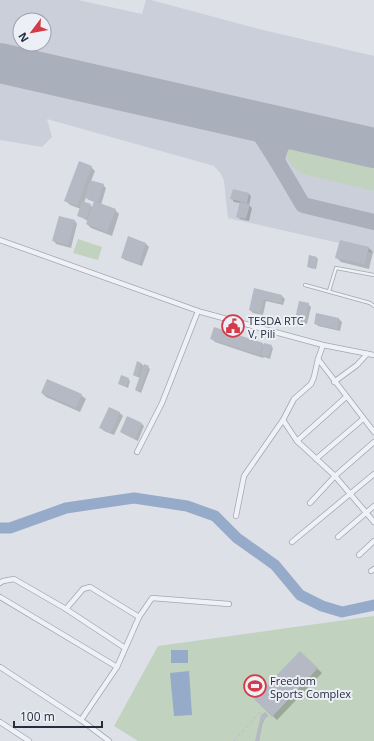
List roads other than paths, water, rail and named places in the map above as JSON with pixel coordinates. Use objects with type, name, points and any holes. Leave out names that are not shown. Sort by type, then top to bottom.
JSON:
[{"type":"street","points":[[0,240],[198,311],[323,345],[374,355]]},
{"type":"street","points":[[137,452],[162,403],[198,311]]},
{"type":"street","points":[[236,516],[244,476],[283,420],[294,399],[311,384],[323,345]]},
{"type":"street","points":[[334,382],[357,365],[367,354]]},
{"type":"street","points":[[318,359],[334,382],[374,432]]},
{"type":"street","points":[[297,441],[346,397]]},
{"type":"street","points":[[316,459],[363,418]]},
{"type":"street","points":[[283,420],[297,441],[335,476],[374,522]]},
{"type":"street","points":[[310,503],[335,476],[374,442]]},
{"type":"street","points":[[292,542],[374,474]]},
{"type":"street","points":[[338,537],[374,506]]},
{"type":"street","points":[[359,554],[374,541]]},
{"type":"street","points":[[0,583],[14,579],[66,609],[125,648]]},
{"type":"street","points":[[66,609],[83,589],[90,587],[139,617]]},
{"type":"street","points":[[0,597],[117,667]]},
{"type":"street","points":[[81,720],[117,667],[139,617],[152,598],[229,604]]},
{"type":"street","points":[[0,667],[81,720],[110,741]]},
{"type":"street","points":[[0,722],[29,741]]},
{"type":"lane","points":[[329,291],[336,268],[374,275]]},
{"type":"lane","points":[[305,285],[370,303],[374,306]]},
{"type":"water","points":[[171,650],[188,650],[188,663],[171,663]]},
{"type":"water","points":[[189,671],[192,715],[174,716],[170,673]]},
{"type":"waterway","points":[[0,528],[10,528],[66,508],[134,498],[187,506],[215,516],[237,538],[275,565],[300,595],[322,606],[342,612],[374,605]]},
{"type":"place","name":"TESDA RTC V, Pili","points":[[233,326]]},
{"type":"place","name":"Freedom Sports Complex","points":[[255,686]]}]
